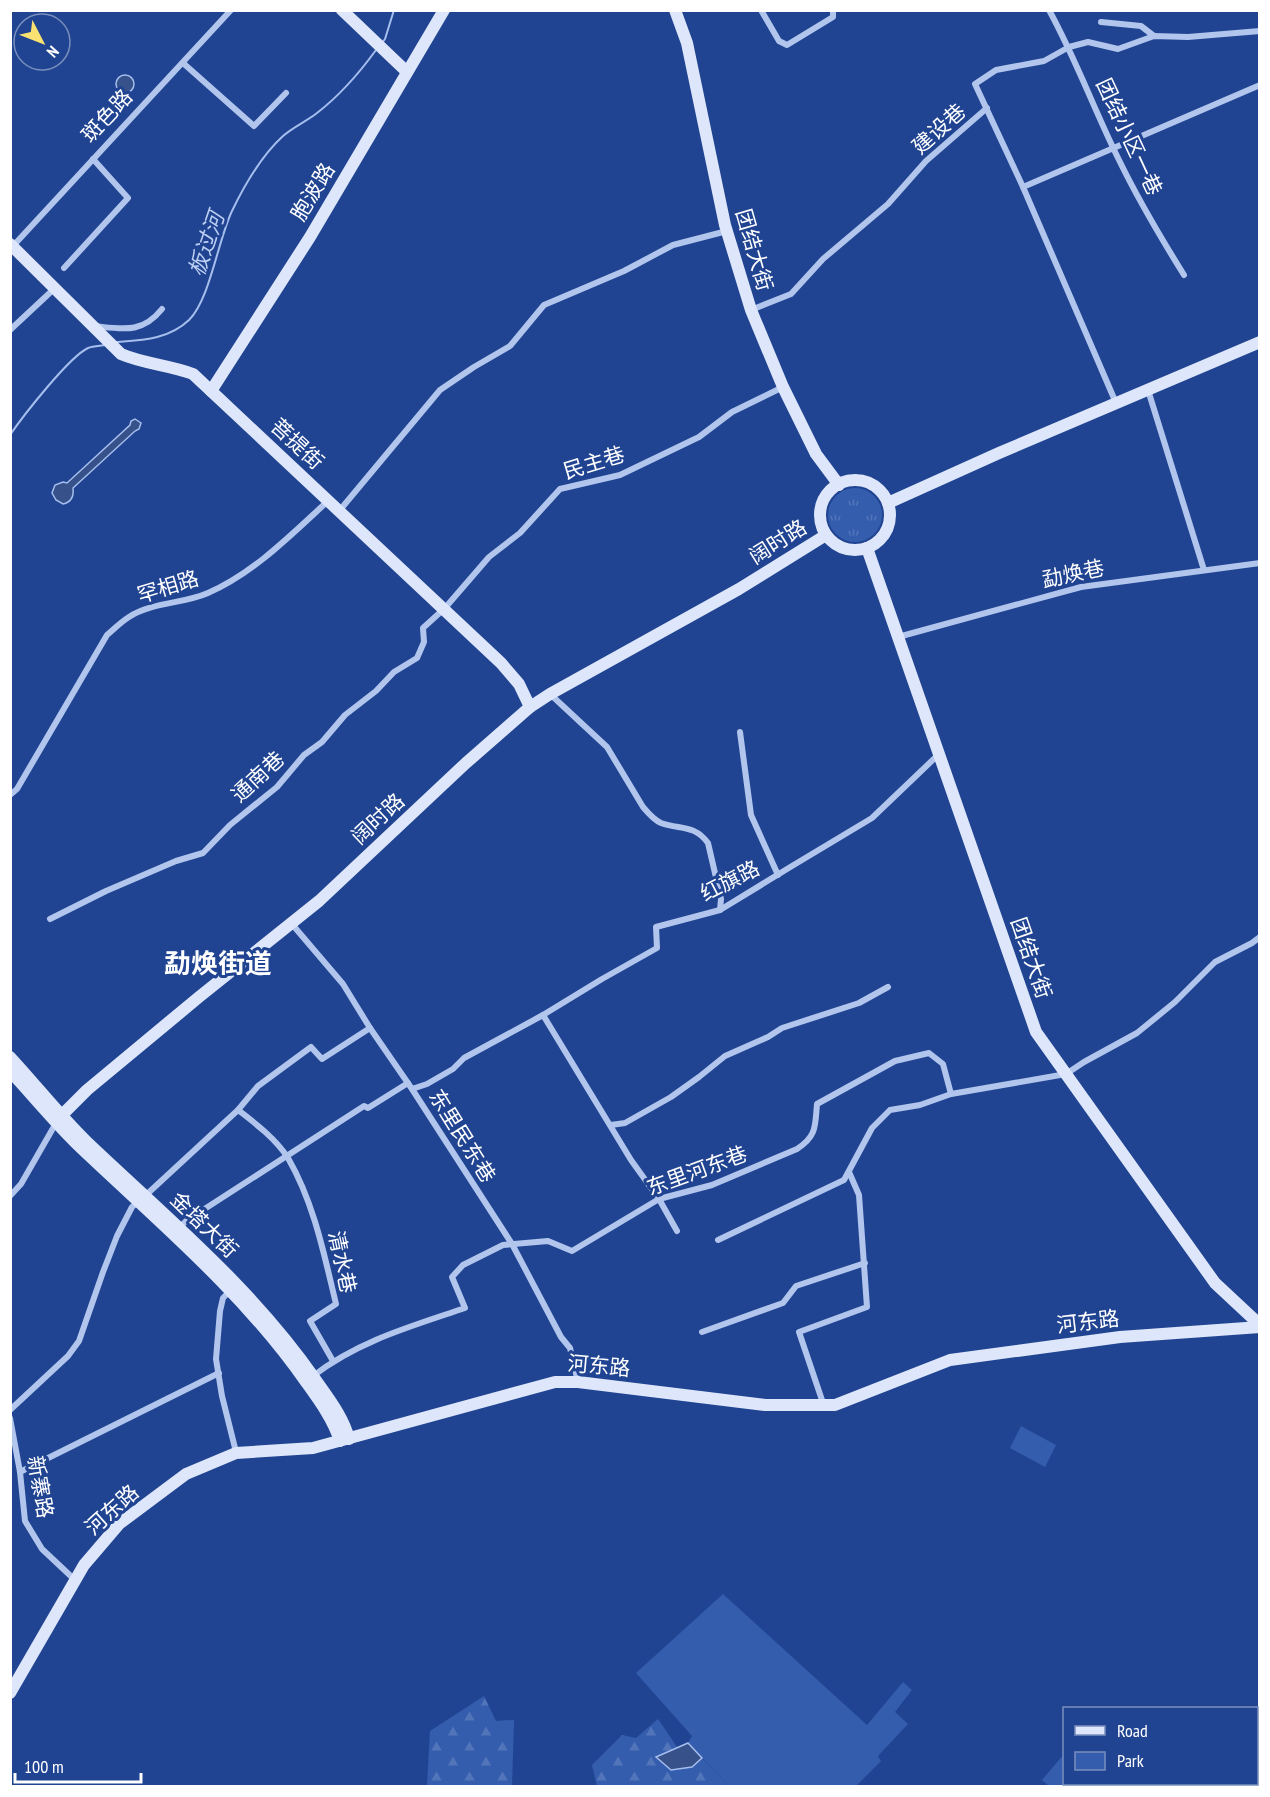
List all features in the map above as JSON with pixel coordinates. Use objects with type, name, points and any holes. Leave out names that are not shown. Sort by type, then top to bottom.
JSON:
[{"type":"main road","points":[[342,10],[407,72]]},
{"type":"main road","name":"胞波路","points":[[211,391],[310,237],[444,10]]},
{"type":"main road","name":"团结大街","points":[[675,10],[687,43],[727,231],[751,310],[783,387],[816,454],[839,485]]},
{"type":"main road","name":"菩提街","points":[[12,245],[122,354],[132,359],[193,374],[445,608],[507,670],[519,684],[530,707]]},
{"type":"main road","points":[[888,503],[1260,342]]},
{"type":"main road","points":[[850,481],[862,481],[873,485],[888,503],[889,525],[884,535],[867,548],[855,550],[844,548],[834,543],[826,535],[820,513],[823,501],[839,485],[850,481]]},
{"type":"main road","name":"阔时路","points":[[59,1118],[87,1090],[319,901],[466,763],[530,707],[739,590],[826,535]]},
{"type":"main road","name":"团结大街","points":[[867,548],[1036,1032],[1215,1283],[1260,1326]]},
{"type":"main road","name":"金塔大街","points":[[10,1057],[59,1118]]},
{"type":"main road","name":"金塔大街","points":[[10,1071],[87,1142],[231,1290],[296,1367],[344,1440]]},
{"type":"main road","name":"金塔大街","points":[[143,1198],[180,1227],[247,1295],[292,1348],[340,1417],[344,1440]]},
{"type":"main road","name":"河东路","points":[[10,1693],[84,1565],[119,1524],[186,1474],[236,1453],[313,1448],[555,1382],[578,1382],[765,1405],[824,1406],[835,1405],[950,1360],[1120,1337],[1260,1326]]},
{"type":"street","name":"斑色路","points":[[12,245],[231,10]]},
{"type":"street","points":[[761,10],[779,41],[787,45],[833,17],[833,10]]},
{"type":"street","name":"团结小区一巷","points":[[1049,10],[1069,47],[1114,149],[1151,222],[1184,275]]},
{"type":"street","points":[[1101,22],[1141,26],[1154,36]]},
{"type":"street","name":"建设巷","points":[[751,310],[791,294],[823,259],[888,204],[926,161],[987,108],[975,84],[996,70],[1044,61],[1069,47],[1088,42],[1118,49],[1154,36],[1188,37],[1260,31]]},
{"type":"street","points":[[183,63],[254,126],[286,93]]},
{"type":"street","points":[[1023,187],[1260,85]]},
{"type":"street","points":[[987,108],[1116,403]]},
{"type":"street","points":[[64,268],[128,198],[93,159]]},
{"type":"street","points":[[340,510],[440,390],[510,346],[544,305],[624,272],[673,245],[727,231]]},
{"type":"street","points":[[10,330],[56,288]]},
{"type":"street","points":[[97,329],[127,329],[141,326],[153,320],[162,309]]},
{"type":"street","name":"民主巷","points":[[445,608],[489,557],[520,533],[560,489],[620,475],[699,437],[732,412],[783,387]]},
{"type":"street","points":[[1148,390],[1204,570]]},
{"type":"street","name":"罕相路","points":[[10,795],[17,789],[107,635],[129,617],[140,612],[208,594],[235,579],[282,542],[329,500]]},
{"type":"street","name":"勐焕巷","points":[[898,637],[1081,587],[1260,563]]},
{"type":"street","name":"通南巷","points":[[50,919],[106,891],[176,861],[203,853],[230,825],[277,787],[303,755],[322,742],[345,715],[376,692],[394,672],[417,658],[424,642],[423,628],[445,608]]},
{"type":"street","points":[[550,694],[608,747],[650,815],[660,823],[682,826],[698,832],[708,843],[721,899],[720,910]]},
{"type":"street","points":[[740,732],[751,815],[778,875]]},
{"type":"street","name":"红旗路","points":[[410,1086],[427,1084],[453,1069],[464,1058],[657,948],[656,927],[720,910],[872,818],[939,753]]},
{"type":"street","name":"东里民东巷","points":[[291,923],[343,984],[512,1244],[561,1337],[570,1348],[578,1382]]},
{"type":"street","points":[[718,1240],[844,1180],[872,1128],[890,1110],[920,1105],[951,1094],[1066,1074],[1083,1062],[1137,1033],[1175,1002],[1215,962],[1260,937]]},
{"type":"street","points":[[611,1125],[625,1123],[671,1097],[725,1056],[768,1037],[782,1028],[859,1003],[888,987]]},
{"type":"street","points":[[543,1015],[677,1231]]},
{"type":"street","points":[[10,1410],[68,1356],[79,1341],[117,1236],[132,1207],[238,1110],[258,1086],[311,1047],[322,1059],[370,1028]]},
{"type":"street","name":"东里河东巷","points":[[313,1376],[350,1350],[465,1308],[452,1277],[464,1265],[503,1245],[548,1241],[572,1251],[659,1199],[712,1185],[797,1149],[814,1134],[817,1104],[895,1061],[929,1053],[943,1064],[951,1094]]},
{"type":"street","points":[[180,1227],[364,1106],[368,1108],[410,1086]]},
{"type":"street","name":"清水巷","points":[[238,1110],[258,1126],[287,1157],[315,1216],[336,1304],[310,1321],[333,1361]]},
{"type":"street","name":"阔时路","points":[[10,1196],[21,1184],[59,1118]]},
{"type":"street","points":[[824,1406],[800,1332],[867,1307],[859,1195],[849,1172]]},
{"type":"street","points":[[702,1332],[783,1303],[796,1286],[865,1263]]},
{"type":"street","points":[[231,1290],[223,1298],[220,1311],[216,1359],[236,1453]]},
{"type":"street","points":[[20,1472],[219,1373]]},
{"type":"street","name":"新寨路","points":[[10,1418],[20,1472],[25,1521],[42,1549],[76,1580]]},
{"type":"green space","points":[[855,488],[865,490],[874,496],[880,505],[882,515],[880,525],[874,534],[865,540],[855,542],[845,540],[836,534],[830,525],[828,515],[830,505],[836,496],[845,490]]},
{"type":"green space","points":[[1021,1426],[1056,1445],[1045,1467],[1010,1448]]},
{"type":"green space","points":[[723,1594],[867,1725],[903,1682],[912,1690],[895,1712],[908,1724],[878,1756],[881,1761],[856,1786],[729,1786],[688,1743],[692,1736],[636,1673]]},
{"type":"green space","points":[[484,1696],[496,1721],[514,1720],[512,1786],[427,1786],[430,1731]]},
{"type":"green space","points":[[658,1719],[677,1747],[656,1758],[692,1767],[702,1758],[729,1786],[597,1786],[592,1765],[622,1735],[636,1738]]},
{"type":"green space","points":[[1063,1755],[1063,1785],[1137,1786],[1049,1786],[1042,1780]]},
{"type":"shaded area","points":[[121,75],[129,75],[134,80],[132,91],[121,93],[116,88],[116,80]]},
{"type":"shaded area","points":[[135,419],[141,423],[139,429],[73,488],[73,496],[70,500],[63,504],[56,500],[52,493],[55,485],[67,483]]},
{"type":"shaded area","points":[[688,1743],[702,1758],[692,1767],[671,1770],[656,1757]]},
{"type":"waterway","name":"板过河","points":[[382,43],[394,10]]},
{"type":"waterway","name":"板过河","points":[[117,342],[165,335],[189,320],[203,298],[232,211],[261,161],[283,136],[333,99],[376,50]]},
{"type":"waterway","name":"板过河","points":[[10,435],[58,374],[88,348],[106,345]]},
{"type":"district","name":"勐焕街道","points":[[218,964]]}]
